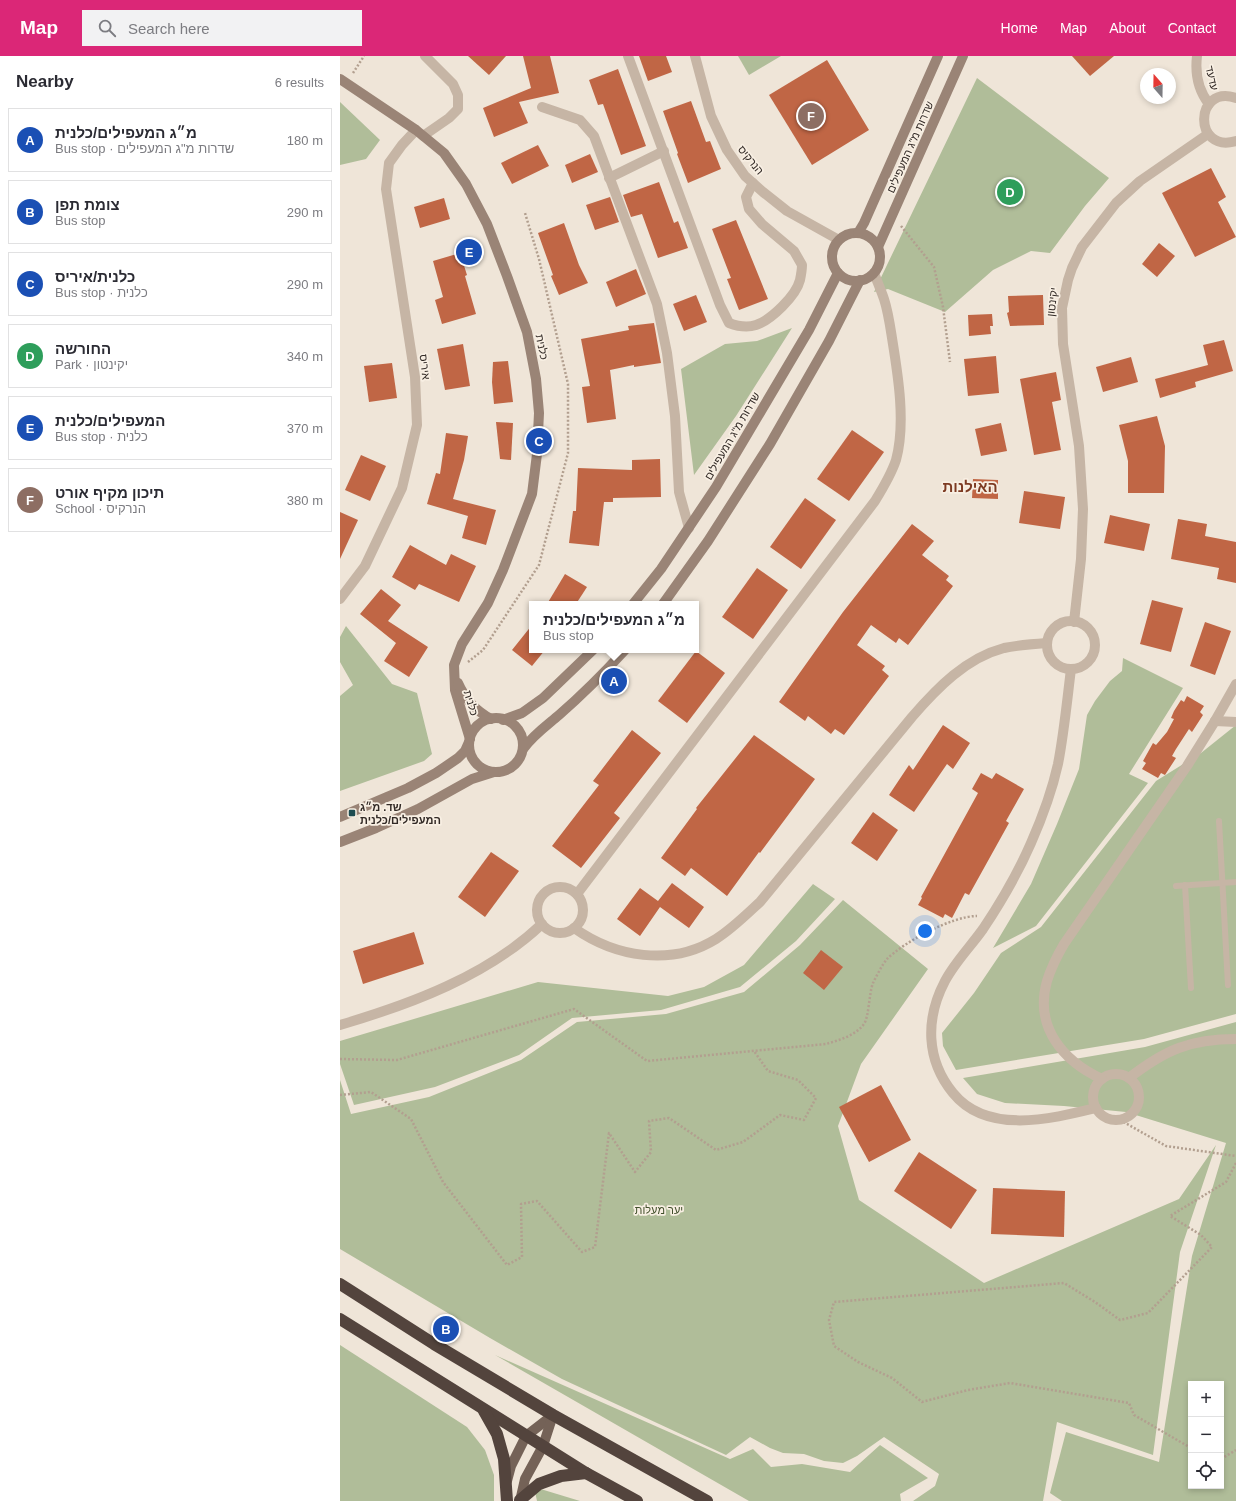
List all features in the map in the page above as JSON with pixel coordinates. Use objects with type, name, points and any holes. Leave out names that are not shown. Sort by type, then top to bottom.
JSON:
[{"type":"highway","points":[[340,1284],[434,1344],[553,1415],[707,1501]]},
{"type":"highway","points":[[340,1319],[586,1473],[637,1501]]},
{"type":"highway","points":[[482,1409],[498,1434],[504,1459],[507,1501]]},
{"type":"highway","points":[[520,1501],[539,1484],[562,1476],[586,1473]]},
{"type":"main road","name":"שדרות מ\"ג המעפילים","points":[[858,233],[864,223],[938,56]]},
{"type":"main road","name":"שדרות מ\"ג המעפילים","points":[[878,247],[963,56]]},
{"type":"main road","name":"כלנית","points":[[343,82],[419,133],[444,153],[466,184],[487,224],[527,332],[536,379],[539,413],[537,454],[532,494],[503,570],[488,603],[462,644],[454,664],[455,690],[470,741]]},
{"type":"main road","points":[[858,233],[870,237],[878,247],[880,261],[874,273],[866,279],[846,279],[834,267],[832,256],[833,250],[839,240],[847,234],[858,233]]},
{"type":"main road","name":"שדרות מ\"ג המעפילים","points":[[635,601],[661,569],[689,528],[749,433],[808,330],[838,272]]},
{"type":"main road","points":[[665,601],[684,577],[736,499],[829,341],[860,280]]},
{"type":"main road","points":[[340,817],[408,788],[436,773],[465,752],[473,732],[478,726],[491,719],[504,720],[522,713],[543,698],[590,653]]},
{"type":"main road","points":[[470,741],[470,751],[478,766],[494,772],[502,772],[510,768],[516,763],[523,748],[533,735],[558,716],[622,653]]},
{"type":"main road","name":"כלנית","points":[[454,674],[466,698],[476,709],[491,719]]},
{"type":"main road","points":[[504,720],[516,728],[522,741],[523,748]]},
{"type":"main road","points":[[340,842],[418,809],[472,778],[494,772]]},
{"type":"main road","points":[[507,1501],[507,1482],[511,1466],[526,1436],[553,1415]]},
{"type":"main road","points":[[520,1501],[525,1479],[543,1446],[553,1415]]},
{"type":"street","name":"איריס","points":[[340,599],[365,566],[402,488],[417,425],[415,377],[386,190],[389,163],[402,145],[419,133],[449,118],[458,109],[458,94],[453,84],[425,56]]},
{"type":"street","points":[[628,56],[720,305],[729,323],[739,327],[755,326],[773,317],[800,282],[802,265],[794,251],[762,224],[749,209],[746,197],[753,183]]},
{"type":"street","name":"הנרקיס","points":[[695,56],[711,116],[727,150],[745,176],[787,211],[839,240]]},
{"type":"street","name":"עדעד","points":[[1197,56],[1196,71],[1204,97],[1209,104]]},
{"type":"street","points":[[1236,98],[1225,96],[1219,97],[1209,104],[1205,110],[1203,122],[1208,134],[1218,141],[1236,141]]},
{"type":"street","points":[[542,107],[580,120],[594,136],[657,304],[667,353],[674,409],[679,492],[689,528]]},
{"type":"street","name":"יקינטון","points":[[1074,622],[1083,533],[1079,446],[1063,344],[1062,308],[1068,280],[1082,247],[1116,203],[1140,181],[1208,134]]},
{"type":"street","points":[[609,178],[664,151]]},
{"type":"street","points":[[576,894],[875,501],[890,474],[896,460],[899,445],[900,420],[898,383],[884,300],[874,273]]},
{"type":"street","points":[[1074,622],[1081,624],[1090,631],[1093,637],[1094,649],[1092,656],[1086,664],[1071,670],[1064,669],[1054,663],[1048,654],[1047,643],[1050,632],[1056,627],[1062,623],[1074,622]]},
{"type":"street","points":[[574,928],[587,937],[619,950],[654,956],[674,955],[694,950],[715,940],[737,924],[760,902],[912,717],[946,681],[963,668],[990,653],[1017,646],[1047,643]]},
{"type":"street","points":[[1071,670],[1061,744],[1050,792],[1031,844],[992,915],[945,980],[936,1003],[931,1025],[932,1046],[936,1066],[945,1083],[957,1098],[972,1109],[990,1117],[1010,1120],[1045,1118],[1096,1108]]},
{"type":"street","points":[[1102,1079],[1088,1073],[1075,1064],[1056,1043],[1049,1030],[1045,1016],[1044,1000],[1047,982],[1053,964],[1064,944],[1187,766],[1236,684]]},
{"type":"street","points":[[1215,721],[1236,722]]},
{"type":"street","points":[[563,887],[570,889],[576,894],[582,902],[583,913],[581,919],[574,928],[568,931],[557,932],[550,930],[542,924],[538,918],[538,907],[541,897],[546,892],[552,888],[563,887]]},
{"type":"street","points":[[340,1025],[372,1016],[410,1002],[463,977],[513,948],[542,924]]},
{"type":"street","points":[[1129,1078],[1156,1058],[1176,1048],[1198,1042],[1236,1039]]},
{"type":"street","points":[[1115,1074],[1129,1078],[1134,1083],[1139,1096],[1138,1104],[1133,1113],[1120,1120],[1106,1118],[1100,1114],[1093,1101],[1093,1094],[1097,1084],[1102,1079],[1115,1074]]},
{"type":"lane","points":[[1219,821],[1228,985]]},
{"type":"lane","points":[[1176,886],[1236,882]]},
{"type":"lane","points":[[1185,885],[1191,988]]},
{"type":"path","points":[[343,82],[364,56]]},
{"type":"path","points":[[893,216],[934,267],[943,307],[950,362]]},
{"type":"path","points":[[340,1059],[397,1060],[574,1009],[647,1061],[826,1044],[850,1036],[865,1024],[872,984],[886,960],[900,948],[942,925],[970,916],[992,915]]},
{"type":"path","points":[[340,1095],[371,1092],[411,1119],[443,1182],[507,1265],[522,1257],[521,1204],[537,1201],[582,1252],[595,1247],[609,1133],[635,1172],[651,1152],[649,1121],[669,1118],[716,1150],[743,1142],[780,1115],[804,1120],[816,1098],[798,1080],[768,1071],[754,1051]]},
{"type":"path","points":[[1120,1120],[1166,1146],[1236,1156]]},
{"type":"path","points":[[1188,1446],[1134,1415],[1129,1403],[1010,1384],[968,1390],[922,1402],[892,1378],[858,1362],[834,1346],[829,1320],[834,1302],[1064,1283],[1095,1302],[1120,1320],[1148,1313],[1212,1247],[1201,1235],[1170,1216],[1226,1182],[1236,1163]]},
{"type":"path","points":[[1224,1457],[1236,1450]]},
{"type":"green space","points":[[738,56],[781,56],[749,75]]},
{"type":"green space","points":[[977,78],[1109,178],[1085,206],[1050,253],[1031,251],[993,270],[945,312],[888,289],[874,292]]},
{"type":"green space","points":[[340,102],[380,140],[366,159],[340,165]]},
{"type":"green space","points":[[792,328],[736,416],[694,475],[681,369],[725,344],[757,341]]},
{"type":"green space","points":[[346,626],[392,684],[417,693],[432,754],[424,761],[340,791],[340,696],[353,685],[340,662],[340,637]]},
{"type":"green space","points":[[1123,658],[1183,688],[1129,774],[1148,783],[1036,926],[993,948],[1031,884],[1057,824],[1079,769],[1087,715],[1095,701],[1110,681],[1122,671]]},
{"type":"green space","points":[[1236,725],[1236,1014],[1144,1039],[956,1070],[943,1046],[942,1033],[974,993],[1001,953],[1041,927],[1156,781],[1201,753]]},
{"type":"green space","points":[[813,884],[835,899],[796,941],[740,987],[661,1010],[572,1018],[519,1055],[435,1087],[354,1105],[340,1064],[340,1041],[538,982],[668,996],[704,987],[744,965]]},
{"type":"green space","name":"יער מעלות","points":[[843,900],[928,969],[861,1064],[838,1126],[859,1200],[984,1283],[1179,1199],[1216,1145],[1180,1252],[1153,1455],[1057,1422],[1043,1501],[913,1501],[935,1486],[939,1474],[884,1437],[857,1456],[843,1463],[824,1461],[804,1454],[783,1453],[750,1437],[726,1455],[562,1379],[340,1249],[340,1080],[351,1114],[429,1097],[521,1060],[577,1022],[666,1014],[744,992],[800,945]]},
{"type":"green space","points":[[1236,1022],[1236,1501],[1062,1501],[1050,1493],[1066,1432],[1159,1462],[1192,1256],[1226,1143],[1126,1112],[1064,1106],[1005,1103],[977,1094],[963,1078],[1145,1047]]},
{"type":"green space","points":[[340,1345],[467,1427],[485,1450],[494,1475],[494,1501],[340,1501]]},
{"type":"green space","points":[[495,1355],[730,1459],[753,1449],[771,1467],[802,1464],[850,1472],[880,1445],[928,1478],[900,1494],[901,1501],[749,1501]]},
{"type":"green space","points":[[534,1487],[580,1501],[537,1501]]},
{"type":"building","points":[[468,56],[506,56],[489,75]]},
{"type":"building","points":[[523,56],[550,56],[559,93],[519,102],[528,123],[494,137],[483,108],[531,88]]},
{"type":"building","points":[[639,56],[666,56],[672,72],[648,81]]},
{"type":"building","points":[[1072,56],[1114,56],[1090,76]]},
{"type":"building","points":[[827,60],[869,130],[812,165],[769,95]]},
{"type":"building","points":[[618,69],[646,146],[621,155],[603,104],[598,105],[589,80]]},
{"type":"building","points":[[691,101],[706,142],[710,141],[721,169],[688,183],[663,111]]},
{"type":"building","points":[[538,145],[549,166],[512,184],[501,163]]},
{"type":"building","points":[[590,154],[598,172],[572,183],[565,165]]},
{"type":"building","points":[[1211,168],[1226,197],[1218,202],[1236,237],[1195,257],[1162,193]]},
{"type":"building","points":[[659,182],[674,223],[678,221],[688,248],[658,258],[642,214],[631,217],[623,195]]},
{"type":"building","points":[[610,197],[619,222],[595,230],[586,205]]},
{"type":"building","points":[[444,198],[450,219],[420,228],[414,207]]},
{"type":"building","points":[[736,220],[768,299],[739,310],[727,279],[731,278],[712,229]]},
{"type":"building","points":[[564,223],[579,265],[588,283],[559,295],[551,276],[553,275],[538,233]]},
{"type":"building","points":[[1159,243],[1175,256],[1157,277],[1142,264]]},
{"type":"building","points":[[460,253],[476,314],[442,324],[435,300],[443,297],[433,261]]},
{"type":"building","points":[[636,269],[646,294],[616,307],[606,282]]},
{"type":"building","points":[[696,295],[707,322],[684,331],[673,304]]},
{"type":"building","points":[[1043,295],[1044,325],[1010,326],[1007,313],[1009,312],[1008,296]]},
{"type":"building","points":[[992,314],[993,326],[990,326],[991,334],[969,336],[968,315]]},
{"type":"building","points":[[654,323],[661,363],[634,367],[634,365],[610,370],[616,419],[587,423],[582,387],[590,386],[581,339],[629,330],[628,326]]},
{"type":"building","points":[[1224,340],[1233,371],[1195,382],[1196,387],[1160,398],[1155,379],[1208,365],[1203,345]]},
{"type":"building","points":[[463,344],[470,386],[445,390],[437,349]]},
{"type":"building","points":[[996,356],[999,393],[968,396],[964,359]]},
{"type":"building","points":[[1131,357],[1138,382],[1103,392],[1096,367]]},
{"type":"building","points":[[508,361],[513,402],[494,404],[492,382],[493,362]]},
{"type":"building","points":[[392,363],[397,398],[369,402],[364,366]]},
{"type":"building","points":[[1056,372],[1061,400],[1052,402],[1061,450],[1034,455],[1020,379]]},
{"type":"building","points":[[1157,416],[1165,446],[1164,493],[1128,493],[1128,461],[1119,425]]},
{"type":"building","points":[[496,422],[513,423],[511,460],[500,459]]},
{"type":"building","points":[[1001,423],[1007,451],[981,456],[975,429]]},
{"type":"building","points":[[852,430],[884,452],[849,501],[817,479]]},
{"type":"building","points":[[446,433],[468,436],[464,460],[453,499],[496,510],[486,545],[462,538],[468,516],[427,504],[436,473],[440,474]]},
{"type":"building","points":[[361,455],[386,466],[370,501],[345,490]]},
{"type":"building","points":[[660,459],[661,497],[613,498],[613,502],[604,502],[599,546],[569,543],[573,511],[576,511],[578,468],[632,470],[632,460]]},
{"type":"building","points":[[973,479],[998,480],[998,499],[972,498]]},
{"type":"building","points":[[1024,491],[1065,497],[1060,529],[1019,523]]},
{"type":"building","points":[[805,498],[836,520],[801,569],[770,547]]},
{"type":"building","points":[[340,512],[358,520],[340,559]]},
{"type":"building","points":[[1110,515],[1150,524],[1144,551],[1104,543]]},
{"type":"building","points":[[1178,519],[1207,524],[1205,536],[1236,542],[1236,583],[1217,579],[1219,568],[1171,559]]},
{"type":"building","points":[[912,524],[934,541],[922,555],[949,576],[946,580],[953,586],[908,645],[899,638],[896,643],[871,625],[857,645],[885,666],[882,670],[889,676],[844,735],[835,729],[831,734],[808,716],[805,721],[779,702],[843,612]]},
{"type":"building","points":[[410,545],[446,565],[451,554],[476,566],[459,602],[419,584],[415,590],[392,577]]},
{"type":"building","points":[[757,568],[788,590],[753,639],[722,617]]},
{"type":"building","points":[[565,574],[587,587],[578,601],[549,601]]},
{"type":"building","points":[[381,589],[401,605],[388,621],[428,647],[409,677],[384,661],[396,643],[360,614]]},
{"type":"building","points":[[1152,600],[1183,608],[1171,652],[1140,644]]},
{"type":"building","points":[[1205,622],[1231,631],[1215,675],[1190,666]]},
{"type":"building","points":[[529,629],[529,653],[543,653],[532,666],[512,650]]},
{"type":"building","points":[[694,653],[699,653],[725,673],[687,723],[658,701]]},
{"type":"building","points":[[1187,696],[1204,706],[1200,712],[1203,715],[1192,732],[1189,729],[1176,749],[1172,756],[1176,758],[1165,775],[1161,773],[1158,778],[1142,769],[1146,763],[1143,761],[1153,743],[1156,745],[1167,732],[1174,719],[1171,718],[1174,711],[1181,700],[1184,702]]},
{"type":"building","points":[[943,725],[970,743],[953,769],[947,764],[914,812],[889,795],[909,765],[913,770]]},
{"type":"building","points":[[632,730],[661,753],[614,813],[620,818],[581,868],[552,846],[599,785],[593,781]]},
{"type":"building","points":[[754,735],[815,779],[727,896],[691,868],[685,876],[661,858],[697,809],[696,808]]},
{"type":"building","points":[[981,773],[992,779],[996,773],[1024,789],[1006,821],[1009,823],[969,895],[965,893],[952,918],[945,914],[943,918],[918,905],[978,793],[972,789]]},
{"type":"building","points":[[873,812],[898,830],[877,861],[851,843]]},
{"type":"building","points":[[491,852],[519,871],[485,917],[458,897]]},
{"type":"building","points":[[672,883],[704,907],[689,928],[660,907],[640,936],[617,919],[640,888],[658,901]]},
{"type":"building","points":[[414,932],[424,964],[363,984],[353,951]]},
{"type":"building","points":[[821,950],[843,967],[824,990],[803,973]]},
{"type":"building","points":[[881,1085],[911,1140],[869,1162],[839,1107]]},
{"type":"building","points":[[919,1152],[977,1190],[951,1229],[894,1191]]},
{"type":"building","points":[[993,1188],[1065,1191],[1064,1237],[991,1234]]},
{"type":"place","name":"תיכון מקיף אורט","points":[[811,116]]},
{"type":"place","name":"החורשה","points":[[1010,192]]},
{"type":"place","name":"המעפילים/כלנית","points":[[469,252]]},
{"type":"place","name":"כלנית/איריס","points":[[539,441]]},
{"type":"place","name":"מ״ג המעפילים/כלנית","points":[[614,681]]},
{"type":"place","name":"שד. מ״ג המעפילים/כלנית","points":[[352,813]]},
{"type":"place","name":"צומת תפן","points":[[446,1329]]},
{"type":"district","name":"האילנות","points":[[970,487]]}]
